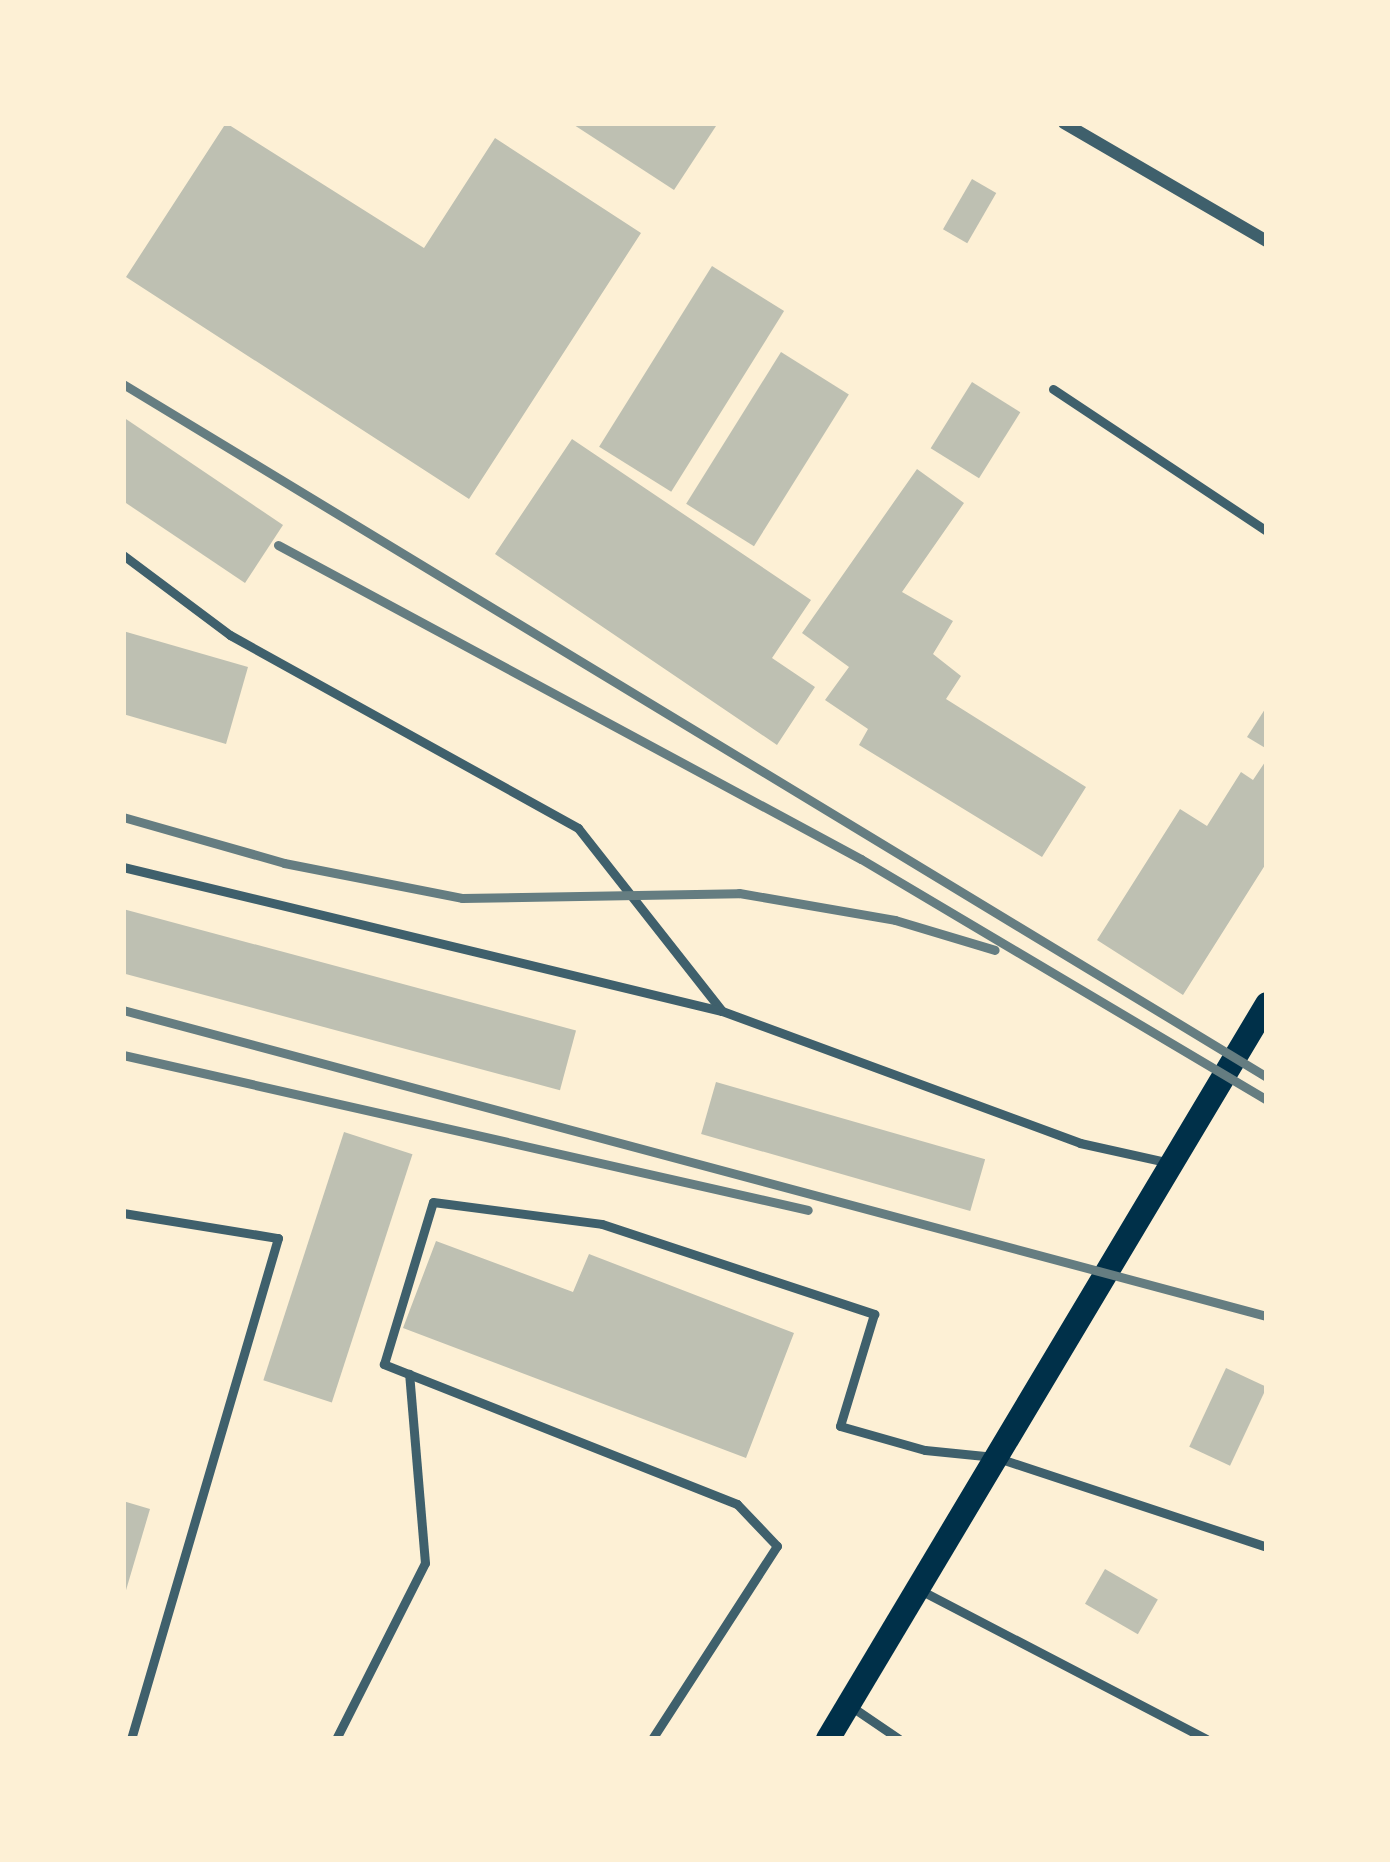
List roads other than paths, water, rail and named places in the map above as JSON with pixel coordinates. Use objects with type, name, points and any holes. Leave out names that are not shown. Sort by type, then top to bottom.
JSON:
[{"type":"main road","points":[[828,1739],[1267,1004]]},
{"type":"street","points":[[1064,123],[1267,241]]},
{"type":"lane","points":[[1053,389],[1267,531]]},
{"type":"lane","points":[[123,555],[230,635],[578,828],[722,1011]]},
{"type":"lane","points":[[123,867],[722,1011],[1080,1143],[1170,1162]]},
{"type":"lane","points":[[652,1739],[777,1546],[737,1504],[384,1364],[433,1202],[602,1224],[874,1314],[840,1426],[925,1450],[995,1457],[1267,1547]]},
{"type":"lane","points":[[123,1213],[278,1238],[131,1739]]},
{"type":"lane","points":[[335,1739],[425,1563],[409,1374]]},
{"type":"lane","points":[[917,1589],[1206,1739]]},
{"type":"lane","points":[[849,1705],[899,1739]]},
{"type":"railway","points":[[123,384],[1267,1077]]},
{"type":"railway","points":[[278,545],[861,859],[1267,1100]]},
{"type":"railway","points":[[123,817],[284,863],[462,898],[739,893],[895,920],[995,950]]},
{"type":"railway","points":[[123,1010],[1267,1316]]},
{"type":"railway","points":[[123,1055],[808,1210]]}]
